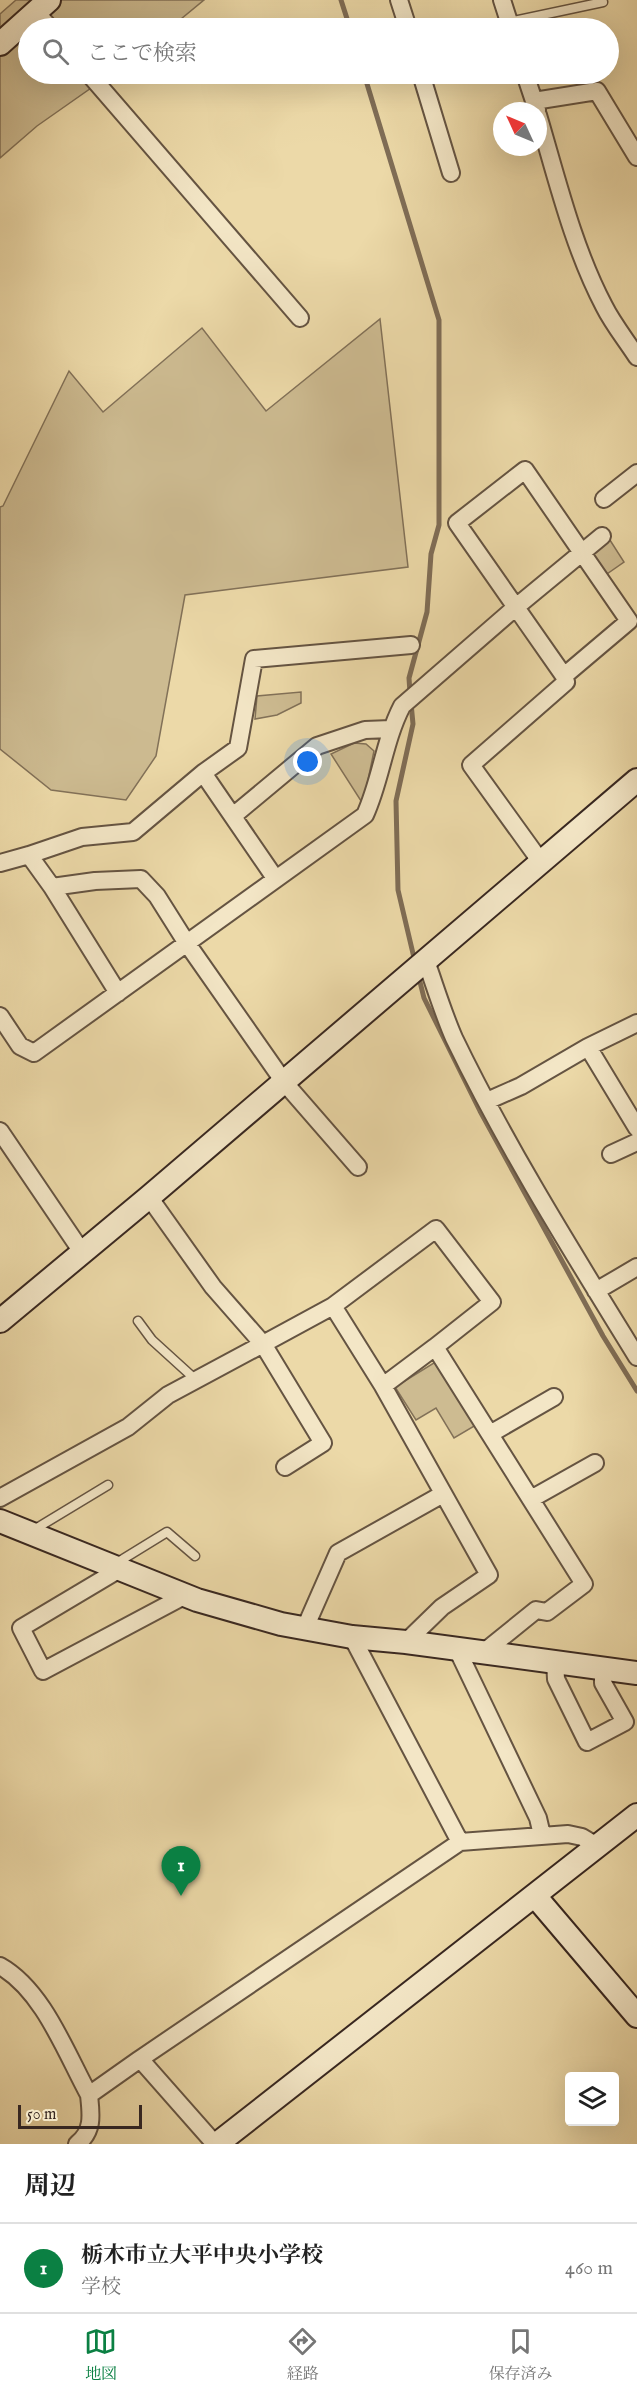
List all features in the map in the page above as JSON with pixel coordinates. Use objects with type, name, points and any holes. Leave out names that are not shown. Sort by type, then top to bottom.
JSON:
[{"type":"street","points":[[399,0],[405,18]]},
{"type":"street","points":[[502,0],[508,18]]},
{"type":"street","points":[[0,44],[18,32]]},
{"type":"street","points":[[98,84],[300,318]]},
{"type":"street","points":[[424,84],[451,173]]},
{"type":"street","points":[[528,84],[534,102]]},
{"type":"street","points":[[547,106],[597,91],[637,157]]},
{"type":"street","points":[[547,147],[563,202],[588,272],[605,308],[637,357]]},
{"type":"street","points":[[541,862],[471,765],[566,682],[457,523],[525,470],[629,621],[564,676]]},
{"type":"street","points":[[604,500],[637,473]]},
{"type":"street","points":[[0,1016],[20,1047],[34,1053],[365,815],[371,803],[391,729],[402,706],[602,536]]},
{"type":"street","points":[[0,863],[82,837],[133,832],[203,773],[238,748],[254,659],[411,645]]},
{"type":"street","points":[[233,816],[317,746],[365,729],[391,729]]},
{"type":"street","points":[[203,773],[275,878]]},
{"type":"street","points":[[0,1321],[149,1197],[637,780]]},
{"type":"street","points":[[29,855],[52,887],[118,993]]},
{"type":"street","points":[[52,887],[95,880],[141,879],[157,896],[186,942],[284,1082],[358,1167]]},
{"type":"street","points":[[426,961],[453,1036],[487,1101],[549,1215],[637,1357]]},
{"type":"street","points":[[487,1101],[521,1086],[588,1047],[630,1026],[637,1040]]},
{"type":"street","points":[[588,1047],[637,1128]]},
{"type":"street","points":[[0,1131],[82,1252]]},
{"type":"street","points":[[611,1154],[637,1142]]},
{"type":"street","points":[[149,1197],[213,1287],[263,1344],[322,1443],[285,1467]]},
{"type":"street","points":[[0,1498],[128,1427],[168,1395],[333,1306],[436,1229],[492,1302],[382,1386]]},
{"type":"street","points":[[596,1291],[637,1267]]},
{"type":"street","points":[[333,1306],[382,1386],[489,1575],[442,1607],[406,1642]]},
{"type":"street","points":[[435,1347],[585,1584],[547,1612],[537,1610],[484,1652]]},
{"type":"street","points":[[490,1434],[554,1397]]},
{"type":"street","points":[[531,1499],[595,1463]]},
{"type":"street","points":[[305,1628],[338,1552],[443,1494]]},
{"type":"street","points":[[0,1521],[186,1595],[245,1615],[352,1637],[457,1648],[637,1673]]},
{"type":"street","points":[[116,1568],[21,1628],[43,1671],[186,1595]]},
{"type":"street","points":[[352,1637],[460,1842]]},
{"type":"street","points":[[457,1648],[538,1818],[542,1835]]},
{"type":"street","points":[[555,1661],[556,1679],[587,1742],[624,1722],[603,1683],[603,1668]]},
{"type":"street","points":[[140,2059],[216,2144],[637,1815]]},
{"type":"street","points":[[89,2095],[460,1842],[568,1834],[582,1837],[597,1846]]},
{"type":"street","points":[[535,1896],[637,2016]]},
{"type":"street","points":[[0,1966],[12,1973],[38,2001],[89,2095],[92,2119],[89,2133],[77,2144]]},
{"type":"lane","points":[[538,18],[603,2]]},
{"type":"lane","points":[[138,1321],[152,1340],[196,1380]]},
{"type":"lane","points":[[29,1533],[108,1485]]},
{"type":"lane","points":[[116,1568],[167,1532],[195,1556]]},
{"type":"shaded area","points":[[16,0],[204,0],[182,18],[18,18],[18,84],[97,84],[37,126],[0,158],[0,14]]},
{"type":"shaded area","points":[[380,319],[408,567],[185,595],[156,756],[126,800],[51,790],[0,749],[0,507],[3,506],[69,371],[103,412],[202,328],[266,411]]},
{"type":"shaded area","points":[[608,537],[624,562],[604,576],[589,553]]},
{"type":"shaded area","points":[[301,692],[301,703],[277,715],[255,719],[257,696]]},
{"type":"shaded area","points":[[354,743],[366,744],[374,751],[363,804],[331,754]]},
{"type":"shaded area","points":[[437,1361],[476,1425],[454,1438],[436,1408],[416,1420],[395,1387]]},
{"type":"waterway","points":[[341,0],[347,18]]},
{"type":"waterway","points":[[367,84],[439,320],[439,525],[431,554],[427,612],[409,678],[410,693]]},
{"type":"waterway","points":[[411,703],[413,724],[396,801],[398,890],[415,962]]},
{"type":"waterway","points":[[418,974],[424,998],[480,1111],[603,1336],[637,1391]]},
{"type":"place","name":"栃木市立大平中央小学校","points":[[181,1896]]}]
